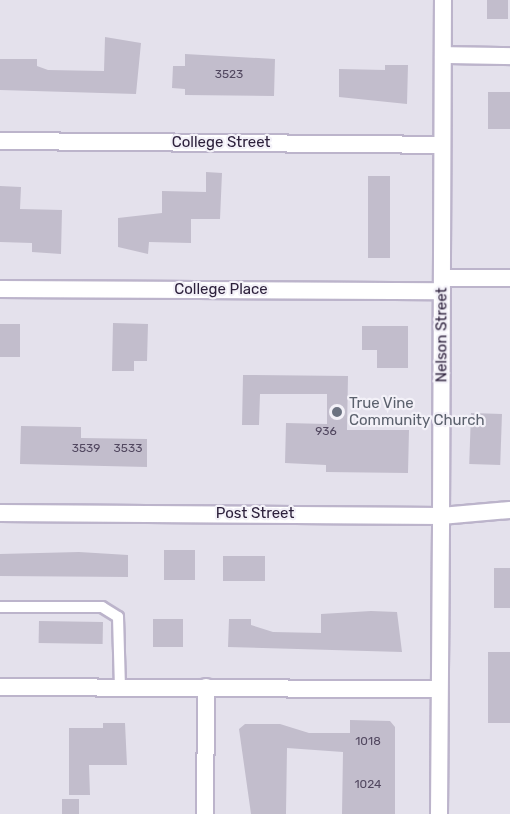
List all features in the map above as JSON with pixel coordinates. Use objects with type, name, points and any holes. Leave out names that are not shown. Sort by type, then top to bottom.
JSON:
[{"type":"street","name":"Nelson Street","points":[[439,814],[443,0]]},
{"type":"street","points":[[443,55],[510,56]]},
{"type":"street","name":"College Street","points":[[0,141],[442,145]]},
{"type":"street","points":[[442,285],[510,278]]},
{"type":"street","name":"College Place","points":[[0,289],[442,285]]},
{"type":"street","name":"Post Street","points":[[0,513],[441,516],[510,510]]},
{"type":"street","points":[[0,687],[440,689]]},
{"type":"street","points":[[205,814],[206,687]]},
{"type":"lane","points":[[0,607],[102,607],[118,617],[120,687]]},
{"type":"building","points":[[487,0],[508,0],[508,19],[487,19]]},
{"type":"building","points":[[105,37],[141,43],[136,94],[0,90],[0,59],[37,59],[37,66],[48,70],[104,71]]},
{"type":"building","points":[[185,54],[275,59],[274,96],[185,95],[185,89],[172,88],[173,66],[185,66]]},
{"type":"building","points":[[385,65],[408,65],[407,104],[339,97],[339,69],[385,70]]},
{"type":"building","points":[[488,92],[510,92],[510,129],[488,129]]},
{"type":"building","points":[[206,172],[222,173],[220,219],[191,219],[191,243],[149,242],[148,254],[118,247],[118,218],[162,213],[162,191],[206,192]]},
{"type":"building","points":[[368,176],[390,176],[390,258],[368,258]]},
{"type":"building","points":[[0,186],[21,187],[20,209],[62,210],[61,254],[32,252],[32,243],[0,242]]},
{"type":"building","points":[[113,323],[148,324],[147,361],[134,361],[134,371],[112,371]]},
{"type":"building","points":[[0,324],[20,324],[20,357],[0,357]]},
{"type":"building","points":[[362,326],[408,326],[408,368],[377,368],[377,350],[362,350]]},
{"type":"building","name":"True Vine Community Church","points":[[243,375],[348,376],[347,430],[409,430],[408,473],[326,472],[326,465],[285,463],[286,423],[327,424],[327,394],[260,394],[259,425],[242,425]]},
{"type":"building","points":[[471,413],[502,414],[500,465],[469,464]]},
{"type":"building","points":[[21,426],[81,427],[81,438],[147,439],[147,467],[20,464]]},
{"type":"building","points":[[164,550],[195,550],[195,580],[164,580]]},
{"type":"building","points":[[79,552],[128,555],[128,577],[0,576],[0,554]]},
{"type":"building","points":[[223,556],[265,556],[265,581],[223,581]]},
{"type":"building","points":[[494,568],[510,568],[510,608],[494,608]]},
{"type":"building","points":[[397,612],[402,652],[228,647],[229,619],[251,619],[251,625],[273,632],[321,633],[321,614]]},
{"type":"building","points":[[153,619],[183,619],[183,647],[153,647]]},
{"type":"building","points":[[39,621],[103,622],[103,644],[39,643]]},
{"type":"building","points":[[488,652],[510,652],[510,723],[488,723]]},
{"type":"building","points":[[350,720],[390,721],[395,727],[395,814],[342,814],[343,752],[287,748],[286,814],[251,814],[239,729],[245,724],[280,724],[309,733],[350,733]]},
{"type":"building","points":[[103,723],[125,723],[127,765],[89,765],[90,795],[69,795],[69,728],[103,728]]},
{"type":"building","points":[[62,799],[79,799],[79,814],[62,814]]},
{"type":"place","name":"True Vine Community Church","points":[[337,412]]}]
